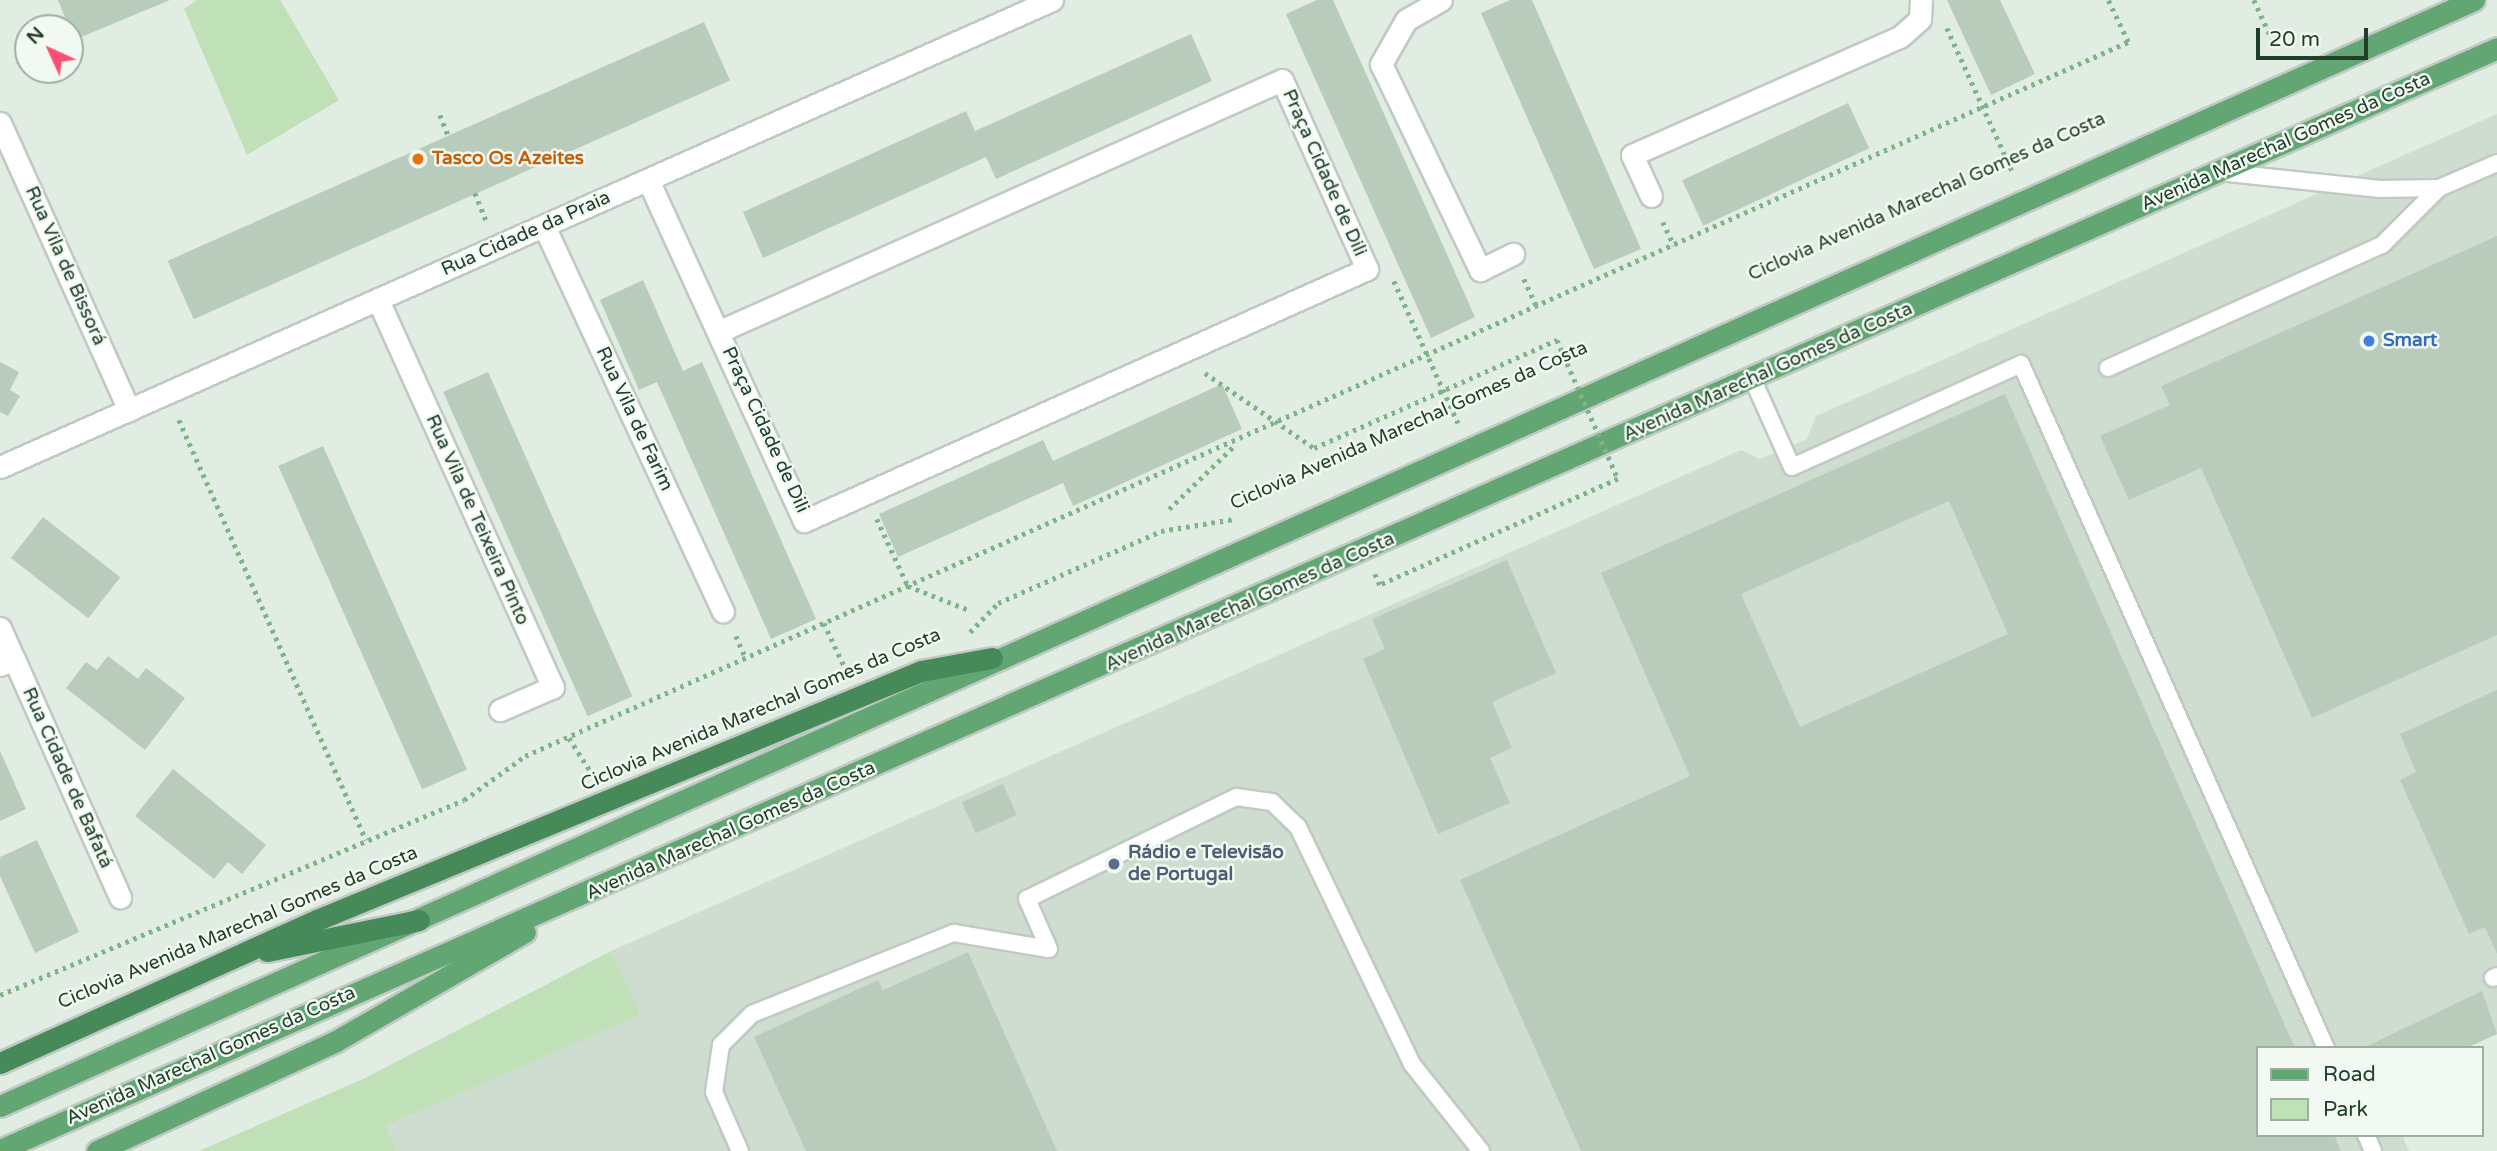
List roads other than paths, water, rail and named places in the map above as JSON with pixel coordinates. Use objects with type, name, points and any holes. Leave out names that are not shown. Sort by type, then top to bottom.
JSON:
[{"type":"highway","points":[[0,1063],[224,960],[921,671],[992,658]]},
{"type":"highway","points":[[224,960],[419,920]]},
{"type":"main road","name":"Avenida Marechal Gomes da Costa","points":[[0,1106],[932,695],[992,658],[2474,0]]},
{"type":"main road","name":"Avenida Marechal Gomes da Costa","points":[[0,1150],[602,888],[2497,48]]},
{"type":"main road","points":[[97,1151],[336,1041],[602,888]]},
{"type":"street","name":"Rua Cidade da Praia","points":[[0,467],[1052,0]]},
{"type":"street","points":[[1441,0],[1406,19],[1381,64],[1480,270],[1513,254]]},
{"type":"street","points":[[1651,196],[1632,155],[1900,37],[1920,19],[1921,0]]},
{"type":"street","name":"Praça Cidade de Dili","points":[[649,180],[720,331],[804,521],[1367,269],[1282,79],[720,331]]},
{"type":"street","name":"Rua Vila de Bissorá","points":[[0,123],[130,410]]},
{"type":"street","name":"Rua Vila de Farim","points":[[544,226],[723,611]]},
{"type":"street","name":"Rua Vila de Teixeira Pinto","points":[[378,300],[553,687],[499,710]]},
{"type":"street","name":"Rua Cidade de Bafatá","points":[[0,628],[7,662],[120,897]]},
{"type":"lane","points":[[2108,368],[2382,245],[2439,188],[2497,163]]},
{"type":"lane","points":[[2219,172],[2380,189],[2439,188]]},
{"type":"lane","points":[[1753,380],[1792,467],[2021,364],[2325,1046]]},
{"type":"lane","points":[[740,1151],[714,1092],[721,1045],[752,1014],[954,933],[1049,949],[1027,899],[1236,797],[1272,802],[1298,827],[1412,1064],[1481,1151]]},
{"type":"place","name":"Tasco Os Azeites","points":[[418,159]]},
{"type":"place","name":"Smart","points":[[2369,341]]},
{"type":"place","name":"Rádio e Televisão de Portugal","points":[[1114,864]]}]
